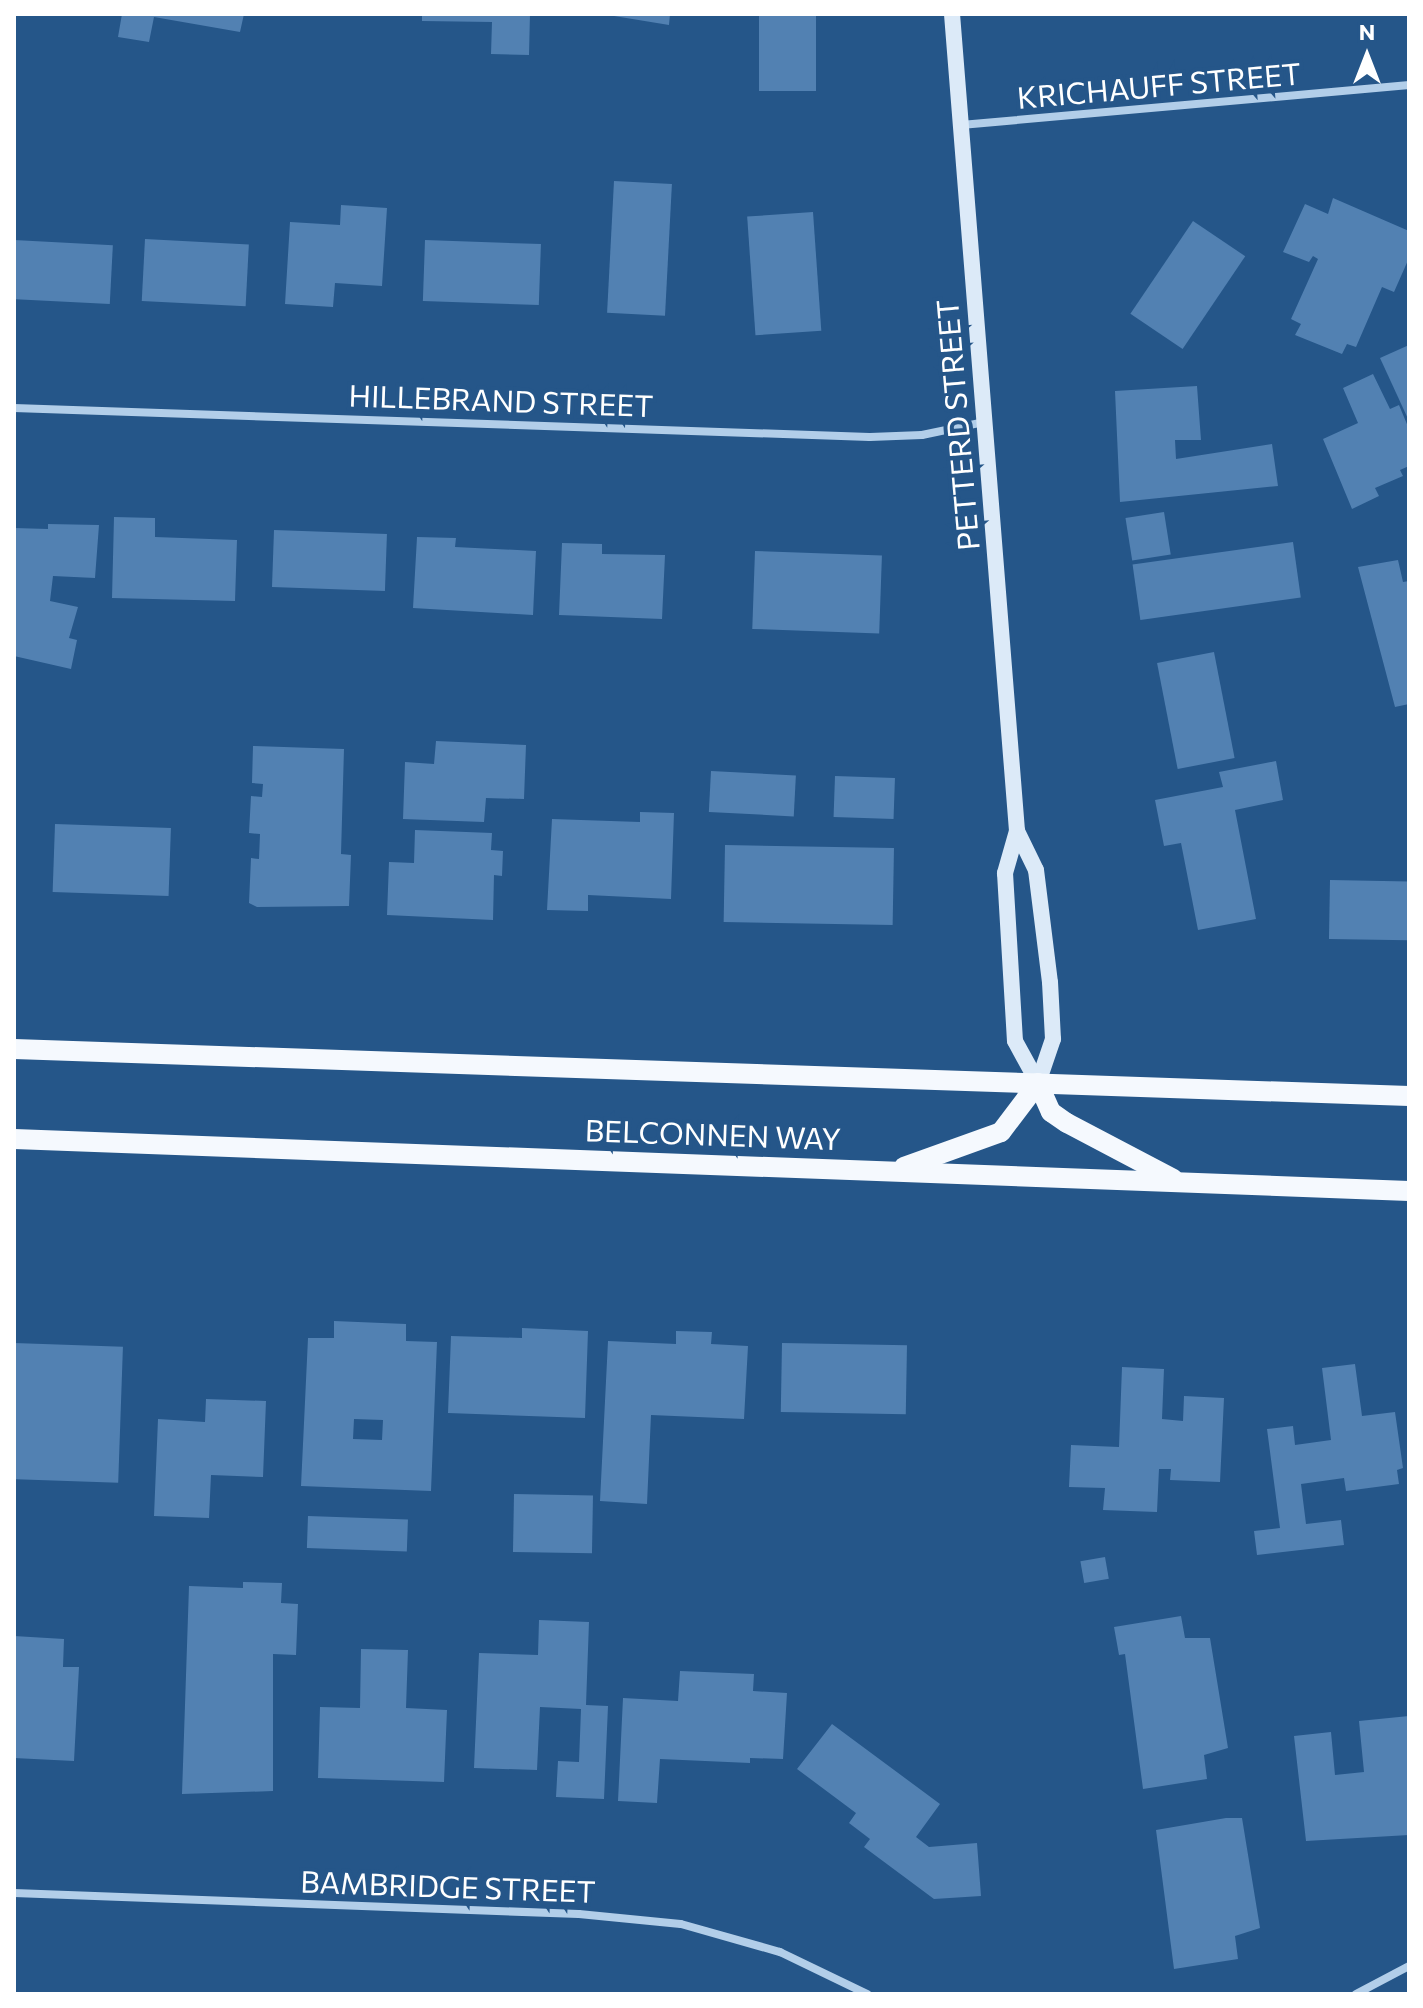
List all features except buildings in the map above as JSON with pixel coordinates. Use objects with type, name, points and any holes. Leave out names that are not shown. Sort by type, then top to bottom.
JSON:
[{"type":"main road","name":"BELCONNEN WAY","points":[[14,1049],[1409,1096]]},
{"type":"main road","points":[[892,1171],[1001,1132],[1038,1083],[1051,1112],[1180,1182]]},
{"type":"main road","name":"BELCONNEN WAY","points":[[14,1139],[1409,1191]]},
{"type":"street","name":"PETTERD STREET","points":[[952,14],[1017,831],[1005,873],[1015,1041],[1038,1083]]},
{"type":"street","name":"KRICHAUFF STREET","points":[[961,125],[1409,85]]},
{"type":"street","name":"HILLEBRAND STREET","points":[[14,408],[870,437],[922,435],[984,422]]},
{"type":"street","name":"PETTERD STREET","points":[[1017,831],[1036,870],[1050,982],[1053,1039],[1038,1083]]},
{"type":"street","name":"BAMBRIDGE STREET","points":[[14,1893],[579,1914],[681,1924],[780,1952],[867,1994]]},
{"type":"street","points":[[1356,1994],[1409,1966]]}]
